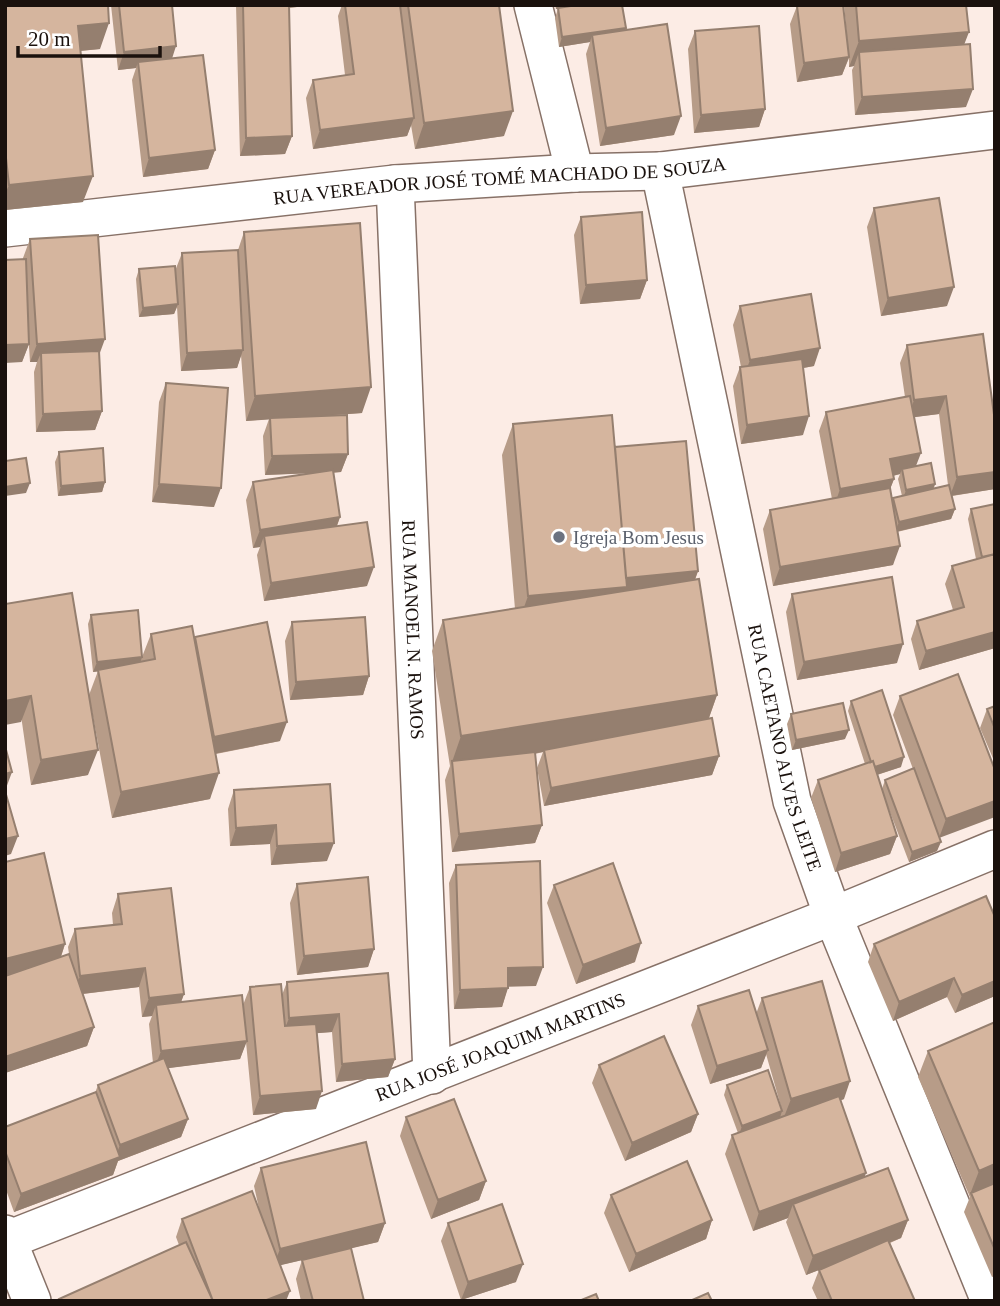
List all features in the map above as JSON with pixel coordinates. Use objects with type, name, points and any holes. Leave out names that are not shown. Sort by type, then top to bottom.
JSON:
[{"type":"street","points":[[533,5],[575,173]]},
{"type":"street","name":"RUA VEREADOR JOSÉ TOMÉ MACHADO DE SOUZA","points":[[5,228],[395,184],[575,173],[660,171],[995,130]]},
{"type":"street","name":"RUA CAETANO ALVES LEITE","points":[[660,171],[792,801],[834,916],[990,1301]]},
{"type":"street","name":"RUA MANOEL N. RAMOS","points":[[395,184],[432,1075]]},
{"type":"street","name":"RUA JOSÉ JOAQUIM MARTINS","points":[[6,1239],[432,1075],[834,916],[995,849]]},
{"type":"street","points":[[6,1239],[32,1301]]},
{"type":"building","points":[[5,5],[108,5],[109,23],[78,26],[93,176],[9,185],[5,149]]},
{"type":"building","points":[[119,5],[172,5],[176,46],[124,52]]},
{"type":"building","points":[[243,5],[289,5],[292,136],[246,138]]},
{"type":"building","points":[[345,5],[400,5],[414,118],[320,130],[313,80],[354,74]]},
{"type":"building","points":[[408,5],[499,5],[513,111],[424,123]]},
{"type":"building","points":[[577,5],[622,5],[626,28],[562,37],[558,8]]},
{"type":"building","points":[[843,5],[849,57],[804,63],[797,6]]},
{"type":"building","points":[[856,5],[966,5],[969,32],[859,41]]},
{"type":"building","points":[[667,24],[681,116],[606,128],[592,35]]},
{"type":"building","points":[[759,26],[765,109],[701,115],[695,31]]},
{"type":"building","points":[[970,44],[973,89],[862,97],[859,52]]},
{"type":"building","points":[[203,55],[215,150],[149,158],[138,62]]},
{"type":"building","points":[[939,198],[954,287],[888,298],[874,208]]},
{"type":"building","points":[[642,212],[647,280],[586,285],[581,217]]},
{"type":"building","points":[[360,223],[371,387],[255,396],[244,232]]},
{"type":"building","points":[[98,235],[105,339],[37,344],[30,239]]},
{"type":"building","points":[[238,250],[243,350],[187,353],[182,253]]},
{"type":"building","points":[[26,259],[29,344],[5,345],[5,260]]},
{"type":"building","points":[[175,266],[178,304],[143,308],[139,269]]},
{"type":"building","points":[[811,294],[820,348],[750,360],[740,306]]},
{"type":"building","points":[[983,334],[995,422],[995,472],[957,477],[946,396],[914,400],[907,345]]},
{"type":"building","points":[[99,351],[102,411],[43,414],[41,353]]},
{"type":"building","points":[[802,359],[809,416],[747,425],[740,367]]},
{"type":"building","points":[[166,383],[228,388],[221,488],[159,484]]},
{"type":"building","points":[[910,396],[921,453],[890,459],[894,479],[840,489],[826,412]]},
{"type":"building","points":[[347,415],[348,454],[272,456],[270,418]]},
{"type":"building","name":"Igreja Bom Jesus","points":[[612,415],[627,587],[528,596],[513,424]]},
{"type":"building","points":[[686,441],[698,571],[626,578],[615,447]]},
{"type":"building","points":[[103,448],[105,482],[61,486],[59,452]]},
{"type":"building","points":[[26,458],[30,483],[5,487],[5,461]]},
{"type":"building","points":[[931,463],[935,484],[906,490],[902,469]]},
{"type":"building","points":[[333,470],[340,517],[260,530],[253,482]]},
{"type":"building","points":[[949,485],[955,509],[899,522],[893,498]]},
{"type":"building","points":[[890,488],[900,546],[780,567],[770,510]]},
{"type":"building","points":[[995,504],[995,554],[982,557],[971,509]]},
{"type":"building","points":[[367,522],[374,567],[271,583],[264,536]]},
{"type":"building","points":[[995,554],[995,632],[926,651],[917,621],[964,607],[952,566]]},
{"type":"building","points":[[892,577],[903,644],[804,662],[792,594]]},
{"type":"building","points":[[699,579],[717,695],[461,736],[443,620]]},
{"type":"building","points":[[72,593],[98,750],[41,760],[31,696],[5,701],[5,604]]},
{"type":"building","points":[[138,610],[142,657],[97,662],[91,615]]},
{"type":"building","points":[[365,617],[369,676],[296,682],[292,622]]},
{"type":"building","points":[[267,622],[287,722],[214,737],[195,637]]},
{"type":"building","points":[[192,626],[219,773],[121,792],[98,670],[155,659],[151,634]]},
{"type":"building","points":[[958,674],[995,770],[995,801],[946,819],[900,696]]},
{"type":"building","points":[[882,690],[904,757],[875,767],[851,701]]},
{"type":"building","points":[[843,703],[849,730],[796,740],[791,714]]},
{"type":"building","points":[[995,706],[995,729],[987,709]]},
{"type":"building","points":[[712,718],[719,756],[551,788],[544,750]]},
{"type":"building","points":[[5,746],[12,772],[5,774]]},
{"type":"building","points":[[535,752],[542,825],[459,834],[452,761]]},
{"type":"building","points":[[873,761],[897,836],[841,853],[818,780]]},
{"type":"building","points":[[914,768],[941,842],[912,852],[885,780]]},
{"type":"building","points":[[330,784],[334,843],[277,846],[276,825],[236,828],[234,790]]},
{"type":"building","points":[[5,791],[18,836],[5,839]]},
{"type":"building","points":[[44,853],[65,944],[5,959],[5,862]]},
{"type":"building","points":[[540,861],[543,967],[508,968],[508,988],[460,990],[456,865]]},
{"type":"building","points":[[613,863],[641,943],[583,965],[554,885]]},
{"type":"building","points":[[368,877],[374,949],[304,956],[297,884]]},
{"type":"building","points":[[171,888],[184,994],[149,998],[145,968],[80,976],[75,929],[122,924],[118,894]]},
{"type":"building","points":[[986,896],[995,917],[995,981],[962,995],[954,978],[899,1002],[874,944]]},
{"type":"building","points":[[69,954],[94,1027],[5,1057],[5,976]]},
{"type":"building","points":[[388,973],[395,1059],[342,1064],[339,1014],[289,1018],[287,982]]},
{"type":"building","points":[[822,981],[850,1081],[791,1099],[762,998]]},
{"type":"building","points":[[281,984],[285,1026],[316,1024],[322,1091],[260,1096],[250,987]]},
{"type":"building","points":[[749,990],[768,1050],[717,1066],[698,1006]]},
{"type":"building","points":[[242,995],[247,1041],[161,1051],[156,1005]]},
{"type":"building","points":[[995,1022],[995,1164],[979,1171],[928,1051]]},
{"type":"building","points":[[664,1036],[698,1114],[632,1143],[599,1065]]},
{"type":"building","points":[[164,1058],[188,1119],[120,1145],[98,1085]]},
{"type":"building","points":[[768,1070],[782,1111],[742,1126],[727,1085]]},
{"type":"building","points":[[96,1092],[120,1157],[21,1194],[5,1151],[5,1127]]},
{"type":"building","points":[[839,1096],[866,1173],[759,1212],[732,1135]]},
{"type":"building","points":[[454,1099],[486,1181],[438,1200],[406,1117]]},
{"type":"building","points":[[366,1142],[385,1223],[280,1249],[261,1168]]},
{"type":"building","points":[[687,1161],[712,1220],[636,1254],[611,1195]]},
{"type":"building","points":[[888,1168],[908,1220],[813,1256],[793,1204]]},
{"type":"building","points":[[995,1183],[995,1250],[971,1193]]},
{"type":"building","points":[[252,1191],[290,1291],[264,1301],[213,1301],[182,1219]]},
{"type":"building","points":[[502,1204],[523,1264],[468,1282],[448,1223]]},
{"type":"building","points":[[888,1240],[915,1301],[832,1301],[819,1270]]},
{"type":"building","points":[[186,1242],[213,1301],[59,1299]]},
{"type":"building","points":[[351,1248],[364,1301],[313,1301],[302,1260]]},
{"type":"building","points":[[708,1293],[712,1301],[690,1301]]},
{"type":"building","points":[[596,1294],[599,1301],[579,1301]]},
{"type":"place","name":"Igreja Bom Jesus","points":[[559,537]]}]
